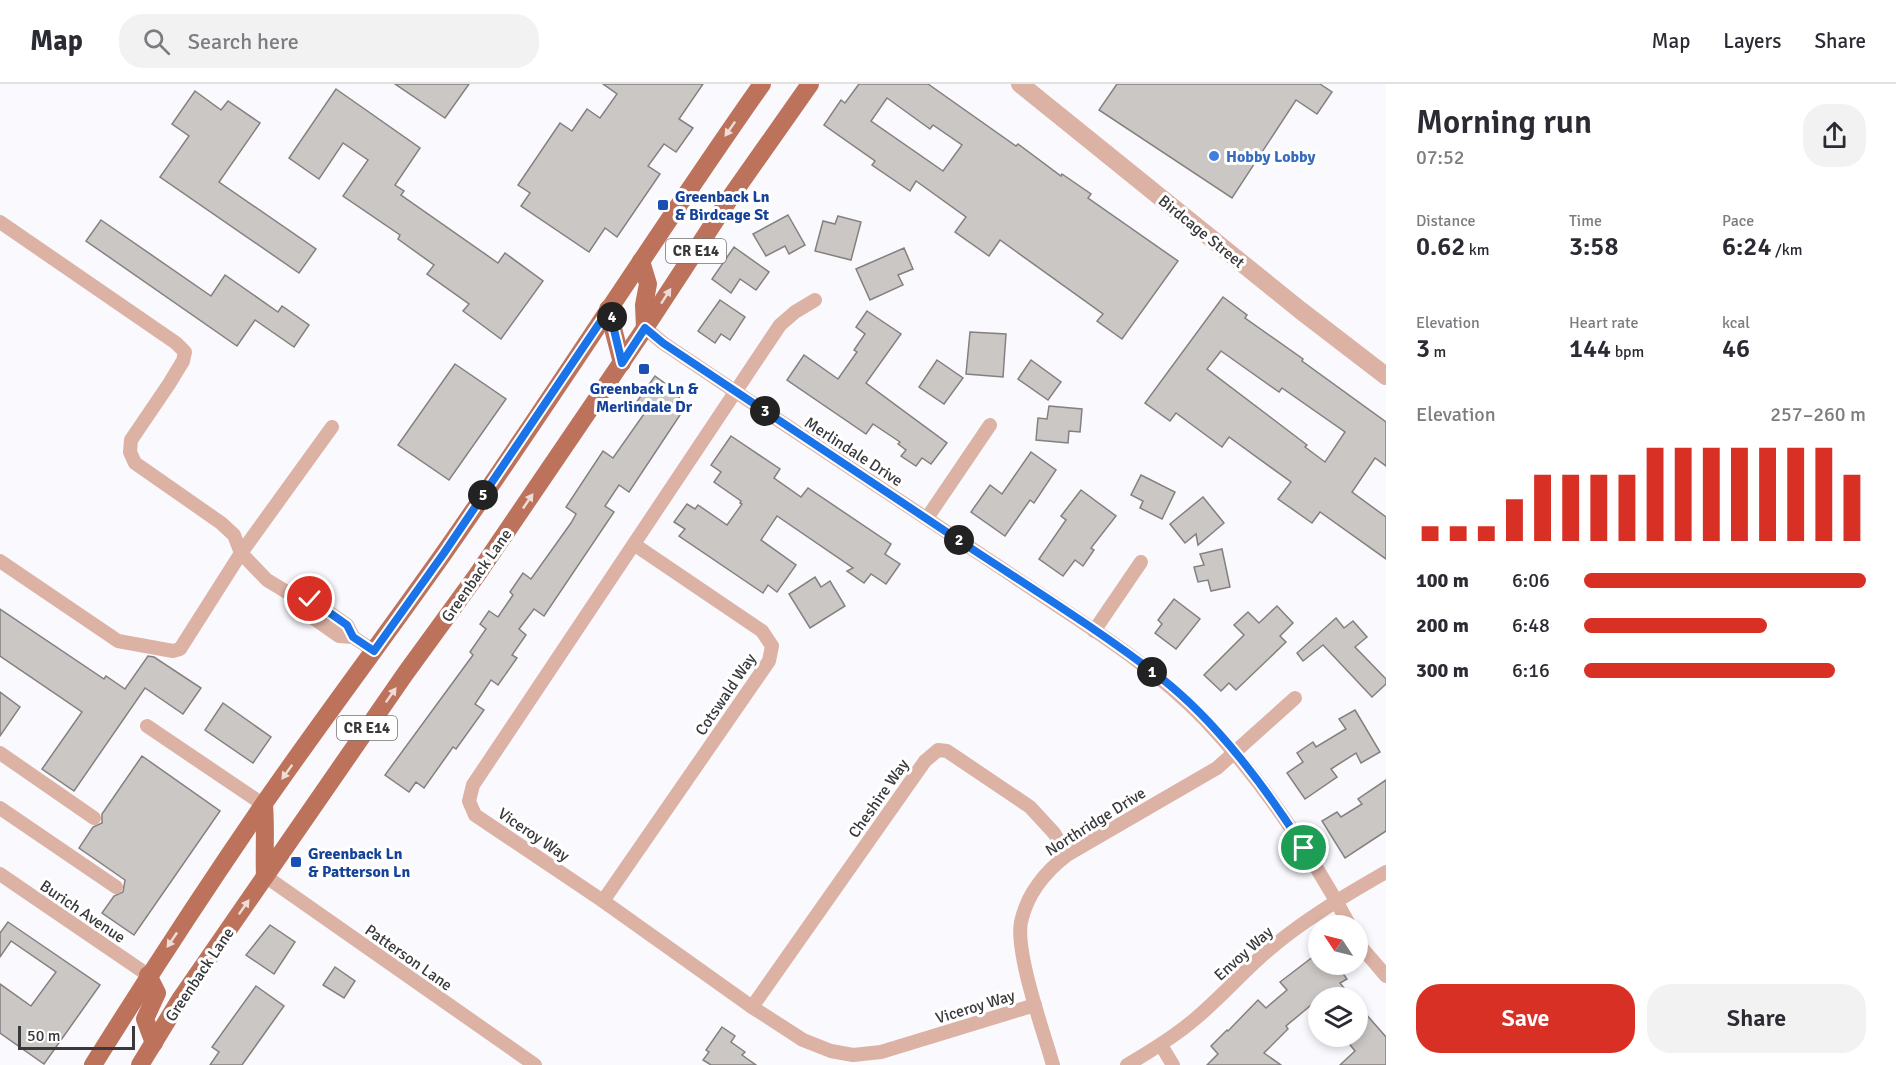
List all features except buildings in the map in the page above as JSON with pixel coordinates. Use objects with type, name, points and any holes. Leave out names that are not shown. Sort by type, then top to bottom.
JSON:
[{"type":"main road","name":"CR E14","points":[[93,1065],[148,975],[264,805],[450,544],[762,84]]},
{"type":"main road","name":"Greenback Lane","points":[[140,1065],[181,998],[405,674],[477,575],[622,363],[732,195],[810,84]]},
{"type":"main road","points":[[641,261],[648,284],[644,305],[645,328]]},
{"type":"main road","points":[[609,309],[622,363]]},
{"type":"main road","points":[[264,805],[267,831],[264,849],[265,876]]},
{"type":"main road","points":[[148,975],[157,993],[145,1019],[154,1043]]},
{"type":"street","name":"Birdcage Street","points":[[1020,84],[1300,310],[1386,376]]},
{"type":"street","points":[[0,222],[176,343],[185,352],[183,361],[169,384],[131,440],[130,452],[135,463],[221,523],[234,535],[241,553],[267,580],[300,600],[302,610],[339,636],[353,637],[374,651]]},
{"type":"street","name":"Viceroy Way","points":[[815,300],[795,312],[780,325],[473,785],[469,801],[475,815],[603,901],[752,1007],[803,1040],[831,1051],[853,1055],[881,1052],[1035,1005]]},
{"type":"street","name":"Merlindale Drive","points":[[645,328],[663,343],[927,518],[1162,679],[1205,720],[1234,752],[1279,810],[1344,915]]},
{"type":"street","points":[[927,518],[990,425]]},
{"type":"street","points":[[0,561],[118,641],[173,651],[180,649],[241,553],[332,427]]},
{"type":"street","name":"Cotswald Way","points":[[603,901],[769,661],[772,646],[762,631],[634,545]]},
{"type":"street","points":[[1094,631],[1141,562]]},
{"type":"street","name":"Northridge Drive","points":[[1053,1065],[1021,947],[1020,923],[1038,884],[1050,868],[1066,855],[1217,768],[1295,698]]},
{"type":"street","points":[[147,726],[264,805]]},
{"type":"street","name":"Cheshire Way","points":[[752,1007],[925,760],[938,750],[947,751],[1030,807],[1054,833],[1066,855]]},
{"type":"street","points":[[0,753],[94,818]]},
{"type":"street","points":[[0,808],[116,886]]},
{"type":"street","name":"Envoy Way","points":[[1127,1065],[1161,1045],[1196,1018],[1265,953],[1336,900],[1386,872]]},
{"type":"street","name":"Burich Avenue","points":[[0,874],[148,975]]},
{"type":"street","name":"Patterson Lane","points":[[265,876],[529,1064]]},
{"type":"street","points":[[1368,955],[1386,976]]},
{"type":"street","points":[[1161,1045],[1173,1065]]},
{"type":"place","name":"Hobby Lobby","points":[[1214,156]]},
{"type":"place","name":"Greenback Ln & Birdcage St","points":[[663,205]]},
{"type":"place","name":"Greenback Ln & Merlindale Dr","points":[[644,369]]},
{"type":"place","name":"Greenback Ln & Patterson Ln","points":[[296,862]]},
{"type":"route","points":[[310,599],[347,625],[353,637],[374,651],[444,553],[609,309],[622,363],[645,328],[663,343],[983,556],[1162,679],[1205,720],[1245,764],[1304,848]]}]
